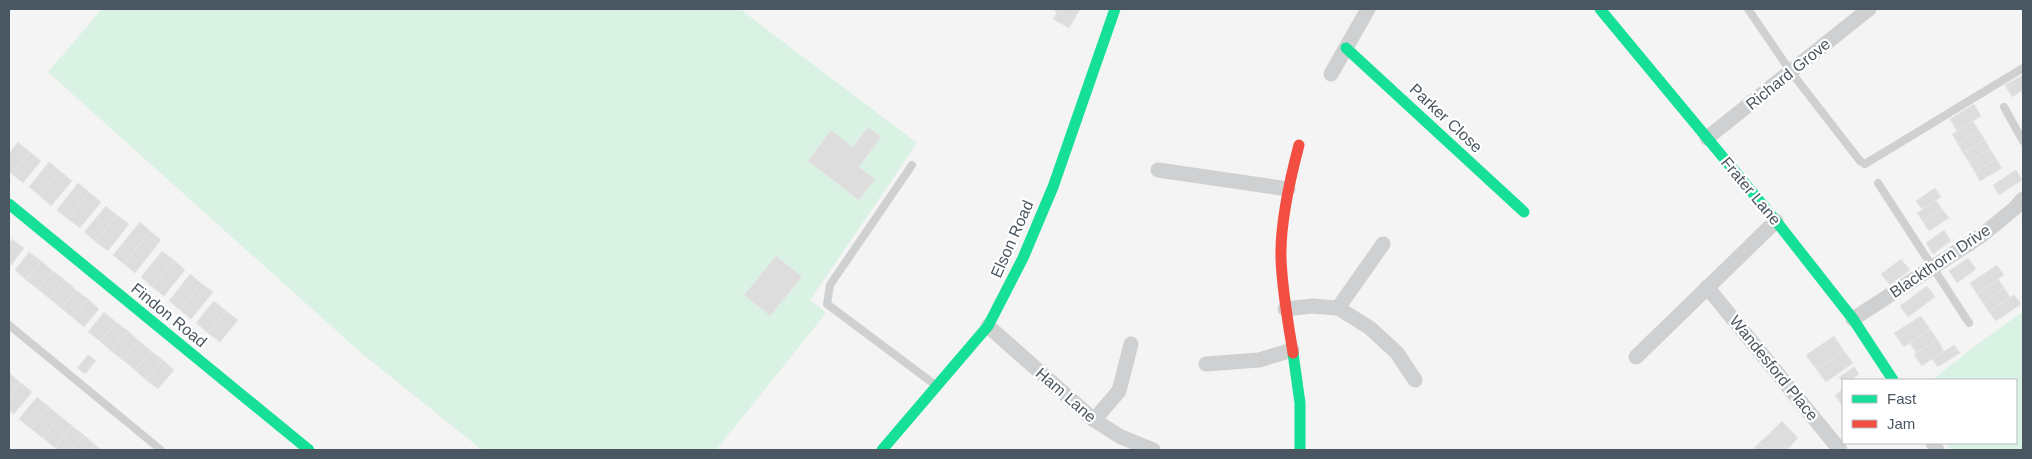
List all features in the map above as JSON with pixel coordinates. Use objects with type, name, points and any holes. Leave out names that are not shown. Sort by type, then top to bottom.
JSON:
[{"type":"street","name":"Elson Road","points":[[882,450],[988,326],[1023,258],[1053,187],[1115,9]]},
{"type":"street","points":[[1331,74],[1368,9]]},
{"type":"street","name":"Frater Lane","points":[[1600,9],[1776,221],[1853,319],[1891,379]]},
{"type":"street","name":"Richard Grove","points":[[1707,138],[1869,9]]},
{"type":"street","name":"Parker Close","points":[[1346,48],[1524,212]]},
{"type":"street","points":[[1299,146],[1288,189],[1280,259],[1301,429],[1300,450]]},
{"type":"street","points":[[1158,170],[1288,189]]},
{"type":"street","name":"Blackthorn Drive","points":[[1853,319],[1981,236],[2023,199]]},
{"type":"street","name":"Findon Road","points":[[9,204],[309,450]]},
{"type":"street","points":[[1636,357],[1776,221]]},
{"type":"street","points":[[1338,308],[1383,244]]},
{"type":"street","name":"Wandesford Place","points":[[1707,287],[1840,450]]},
{"type":"street","points":[[1285,309],[1312,306],[1338,308],[1370,328],[1397,353],[1415,380]]},
{"type":"street","name":"Ham Lane","points":[[988,326],[1094,420],[1121,437],[1154,450]]},
{"type":"street","points":[[1094,420],[1119,390],[1131,344]]},
{"type":"street","points":[[1206,364],[1259,360],[1292,350]]},
{"type":"lane","points":[[1748,9],[1791,72],[1860,161],[1865,164],[2023,68]]},
{"type":"lane","points":[[2004,108],[2023,141]]},
{"type":"lane","points":[[912,165],[830,285],[827,304],[936,385]]},
{"type":"lane","points":[[1878,183],[1969,323]]},
{"type":"lane","points":[[9,325],[161,450]]},
{"type":"green space","points":[[102,9],[740,9],[917,143],[810,300],[826,313],[716,450],[482,450],[360,352],[48,72]]},
{"type":"green space","points":[[2023,312],[2023,450],[1951,450],[1947,444],[2017,444],[2017,379],[1933,379]]},
{"type":"building","points":[[1052,9],[1080,9],[1069,28],[1053,19],[1057,12]]},
{"type":"building","points":[[2023,75],[2023,90],[2012,97],[2005,85]]},
{"type":"building","points":[[1974,104],[1981,116],[1957,131],[1950,119]]},
{"type":"building","points":[[1973,121],[1979,131],[1958,144],[1952,134]]},
{"type":"building","points":[[868,127],[881,137],[859,167],[875,179],[859,200],[808,161],[831,130],[853,147]]},
{"type":"building","points":[[1979,131],[1985,140],[1963,153],[1958,144]]},
{"type":"building","points":[[1985,140],[1990,149],[1969,162],[1963,153]]},
{"type":"building","points":[[18,142],[30,152],[12,174],[9,171],[9,154]]},
{"type":"building","points":[[1990,149],[1996,159],[1975,172],[1969,162]]},
{"type":"building","points":[[30,152],[41,161],[23,183],[12,174]]},
{"type":"building","points":[[1996,159],[2002,168],[1980,181],[1975,172]]},
{"type":"building","points":[[49,162],[60,171],[40,196],[29,187]]},
{"type":"building","points":[[2016,170],[2022,180],[1999,195],[1993,185]]},
{"type":"building","points":[[60,171],[72,181],[51,206],[40,196]]},
{"type":"building","points":[[78,183],[89,192],[68,219],[57,210]]},
{"type":"building","points":[[1935,188],[1941,197],[1922,209],[1916,201]]},
{"type":"building","points":[[89,192],[101,202],[80,228],[68,219]]},
{"type":"building","points":[[1936,200],[1942,209],[1923,222],[1917,213]]},
{"type":"building","points":[[106,206],[117,215],[96,242],[84,232]]},
{"type":"building","points":[[1942,209],[1949,218],[1929,231],[1923,222]]},
{"type":"building","points":[[117,215],[129,224],[108,251],[96,242]]},
{"type":"building","points":[[140,222],[150,231],[124,264],[113,255]]},
{"type":"building","points":[[1944,230],[1951,241],[1933,254],[1926,243]]},
{"type":"building","points":[[150,231],[161,240],[135,273],[124,264]]},
{"type":"building","points":[[12,239],[24,248],[9,268],[9,244]]},
{"type":"building","points":[[162,251],[174,260],[152,287],[141,277]]},
{"type":"building","points":[[29,252],[41,261],[26,280],[15,270]]},
{"type":"building","points":[[776,256],[802,277],[770,316],[744,295]]},
{"type":"building","points":[[1968,258],[1976,269],[1957,283],[1949,271]]},
{"type":"building","points":[[1901,259],[1910,270],[1890,285],[1881,274]]},
{"type":"building","points":[[174,260],[185,270],[164,296],[152,287]]},
{"type":"building","points":[[41,261],[53,271],[38,289],[26,280]]},
{"type":"building","points":[[1997,265],[2004,275],[1977,294],[1970,283]]},
{"type":"building","points":[[53,271],[65,280],[50,299],[38,289]]},
{"type":"building","points":[[190,274],[201,283],[180,310],[169,301]]},
{"type":"building","points":[[1998,279],[2004,288],[1983,303],[1977,294]]},
{"type":"building","points":[[65,280],[76,290],[61,308],[50,299]]},
{"type":"building","points":[[201,283],[213,292],[191,319],[180,310]]},
{"type":"building","points":[[1927,286],[1935,297],[1908,317],[1900,306]]},
{"type":"building","points":[[2004,288],[2010,297],[1989,312],[1983,303]]},
{"type":"building","points":[[76,290],[88,299],[73,318],[61,308]]},
{"type":"building","points":[[2014,295],[2021,304],[1996,321],[1989,312]]},
{"type":"building","points":[[88,299],[99,309],[84,327],[73,318]]},
{"type":"building","points":[[214,301],[226,311],[208,333],[196,323]]},
{"type":"building","points":[[226,311],[238,320],[220,342],[208,333]]},
{"type":"building","points":[[104,312],[116,322],[100,341],[88,332]]},
{"type":"building","points":[[1921,316],[1930,329],[1904,347],[1894,333]]},
{"type":"building","points":[[116,322],[128,331],[111,351],[100,341]]},
{"type":"building","points":[[1930,329],[1937,339],[1916,353],[1910,343]]},
{"type":"building","points":[[128,331],[139,341],[123,360],[111,351]]},
{"type":"building","points":[[1834,336],[1844,351],[1817,370],[1806,355]]},
{"type":"building","points":[[1937,339],[1944,351],[1922,366],[1914,355]]},
{"type":"building","points":[[139,341],[151,351],[135,370],[123,360]]},
{"type":"building","points":[[1954,345],[1960,353],[1938,367],[1932,359]]},
{"type":"building","points":[[151,351],[163,360],[146,380],[135,370]]},
{"type":"building","points":[[1844,351],[1853,363],[1826,382],[1817,370]]},
{"type":"building","points":[[88,355],[96,361],[85,374],[77,368]]},
{"type":"building","points":[[163,360],[174,370],[158,389],[146,380]]},
{"type":"building","points":[[1854,367],[1859,374],[1852,379],[1842,379],[1842,382],[1839,377]]},
{"type":"building","points":[[9,373],[20,382],[9,397]]},
{"type":"building","points":[[20,382],[32,392],[14,414],[9,410],[9,397]]},
{"type":"building","points":[[1842,390],[1842,406],[1835,395]]},
{"type":"building","points":[[37,397],[49,407],[31,429],[19,419]]},
{"type":"building","points":[[49,407],[60,416],[43,438],[31,429]]},
{"type":"building","points":[[60,416],[72,426],[55,448],[43,438]]},
{"type":"building","points":[[1782,421],[1798,438],[1788,449],[1771,432]]},
{"type":"building","points":[[72,426],[84,435],[72,450],[58,450],[55,448]]},
{"type":"building","points":[[1771,432],[1788,449],[1767,450],[1759,443]]},
{"type":"building","points":[[84,435],[95,445],[91,450],[72,450]]},
{"type":"building","points":[[1759,443],[1767,450],[1752,450]]},
{"type":"building","points":[[95,445],[102,450],[91,450]]},
{"type":"traffic: fast","points":[[882,450],[988,326],[1023,258],[1053,187],[1115,9]]},
{"type":"traffic: fast","points":[[1600,9],[1776,221],[1853,319],[1892,379]]},
{"type":"traffic: fast","points":[[1346,48],[1524,212]]},
{"type":"traffic: fast","points":[[9,204],[309,450]]},
{"type":"traffic: fast","points":[[1293,353],[1300,403],[1300,450]]},
{"type":"traffic: jam","points":[[1293,353],[1285,306],[1281,244],[1286,201],[1299,145]]}]
